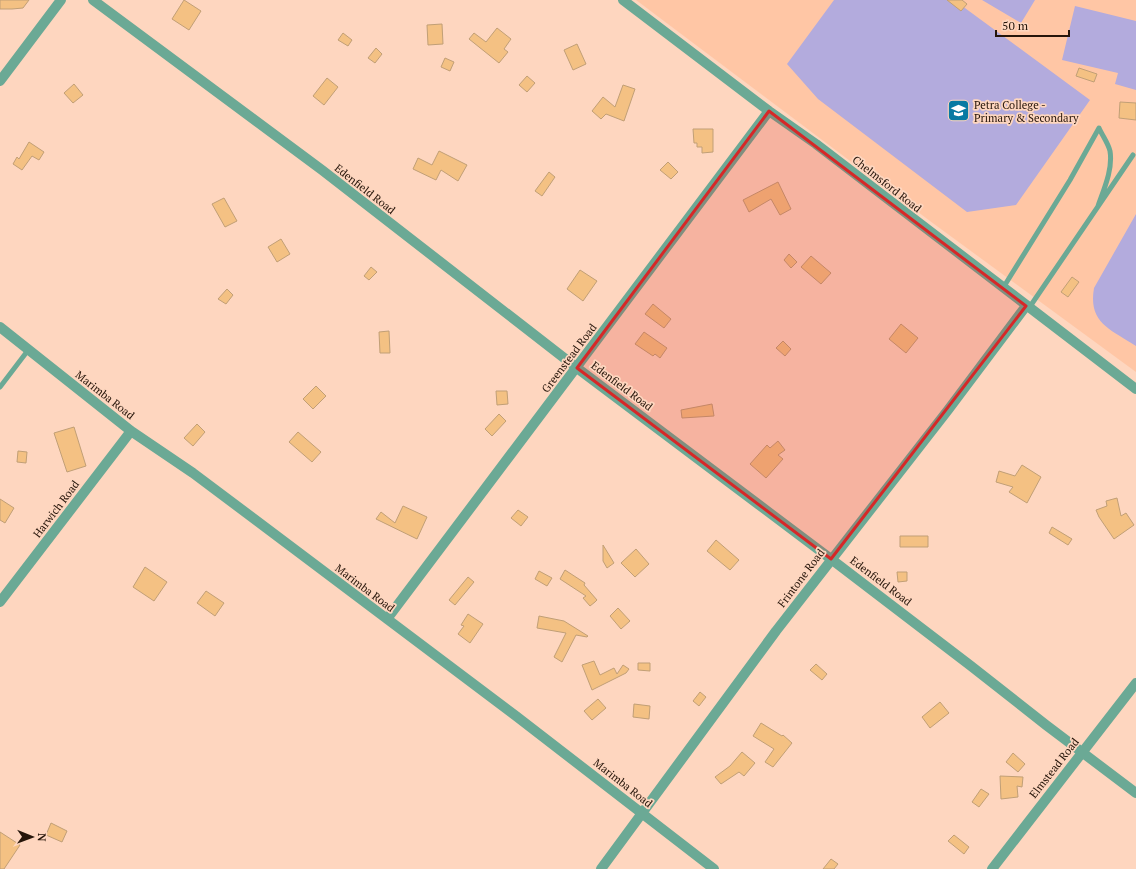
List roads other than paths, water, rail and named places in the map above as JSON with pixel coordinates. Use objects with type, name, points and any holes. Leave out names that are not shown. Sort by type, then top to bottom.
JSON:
[{"type":"street","points":[[0,81],[61,0]]},
{"type":"street","name":"Edenfield Road","points":[[93,0],[322,170],[576,368],[831,559],[1136,792]]},
{"type":"street","name":"Chelmsford Road","points":[[623,0],[769,111],[816,144],[1136,389]]},
{"type":"street","name":"Greenstead Road","points":[[387,619],[769,111]]},
{"type":"street","name":"Frintone Road","points":[[601,869],[831,559],[1027,307]]},
{"type":"street","name":"Marimba Road","points":[[0,328],[29,349],[131,431],[192,473],[387,619],[714,869]]},
{"type":"street","name":"Harwich Road","points":[[0,602],[131,431]]},
{"type":"street","name":"Elmstead Road","points":[[992,869],[1136,683]]},
{"type":"lane","points":[[1003,288],[1070,180],[1099,128],[1110,150],[1110,164],[1107,181],[1098,206]]},
{"type":"lane","points":[[1027,307],[1133,155]]},
{"type":"lane","points":[[0,387],[29,349]]},
{"type":"place","name":"Petra College - Primary & Secondary","points":[[959,111]]}]
